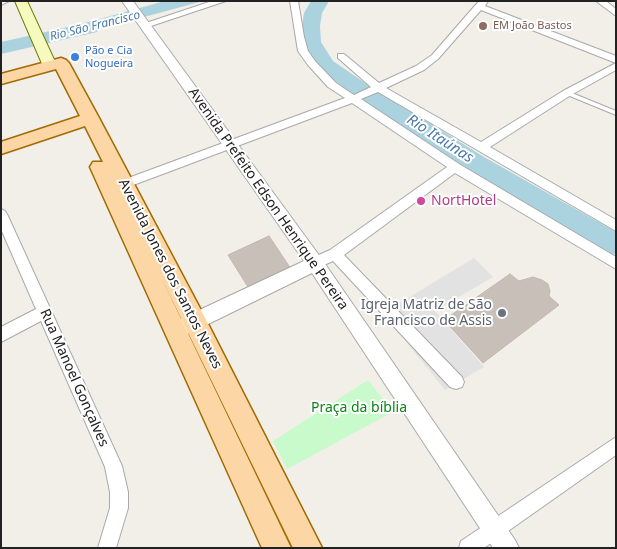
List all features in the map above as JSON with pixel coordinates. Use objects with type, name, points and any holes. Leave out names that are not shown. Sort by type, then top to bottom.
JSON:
[{"type":"main road","name":"Avenida Jones dos Santos Neves","points":[[21,1],[40,31],[185,326],[281,535],[308,548]]},
{"type":"main road","name":"Avenida Jones dos Santos Neves","points":[[33,1],[40,31]]},
{"type":"main road","points":[[1,79],[55,64]]},
{"type":"main road","points":[[1,148],[84,120]]},
{"type":"street","points":[[143,23],[222,1]]},
{"type":"street","points":[[294,1],[299,37],[306,57],[332,85],[355,98],[455,167],[616,264]]},
{"type":"street","points":[[600,1],[616,13]]},
{"type":"street","points":[[117,187],[355,98],[420,68],[435,57],[481,4],[616,60]]},
{"type":"street","name":"Avenida Prefeito Edson Henrique Pereira","points":[[130,5],[228,145],[315,263],[507,548]]},
{"type":"street","points":[[341,56],[376,89],[616,226]]},
{"type":"street","points":[[480,148],[566,93],[616,66]]},
{"type":"street","points":[[185,326],[335,254],[455,167]]},
{"type":"street","name":"Rua Manoel Gonçalves","points":[[1,214],[116,477],[119,508],[107,548]]},
{"type":"street","points":[[335,254],[456,382]]},
{"type":"street","points":[[1,336],[45,312]]},
{"type":"street","points":[[468,548],[616,446]]},
{"type":"lane","points":[[566,93],[616,113]]},
{"type":"green space","name":"Praça da bíblia","points":[[368,380],[393,412],[287,469],[273,441]]},
{"type":"shaded area","points":[[474,258],[493,277],[435,311],[484,367],[445,390],[383,313]]},
{"type":"water","points":[[165,1],[203,1],[56,41],[52,34],[52,32]]},
{"type":"building","points":[[269,236],[291,269],[248,287],[228,255]]},
{"type":"building","name":"Igreja Matriz de São Francisco de Assis","points":[[510,274],[519,281],[533,277],[542,280],[548,284],[549,296],[559,305],[483,363],[444,320]]},
{"type":"waterway","name":"Rio Itaúnas","points":[[320,1],[313,13],[311,26],[312,42],[326,65],[358,88],[476,163],[616,245]]},
{"type":"waterway","name":"Rio São Francisco","points":[[1,48],[90,28]]},
{"type":"place","name":"EM João Bastos","points":[[483,26]]},
{"type":"place","name":"Pão e Cia Nogueira","points":[[75,57]]},
{"type":"place","name":"NortHotel","points":[[421,201]]},
{"type":"place","name":"Igreja Matriz de São Francisco de Assis","points":[[502,313]]}]
